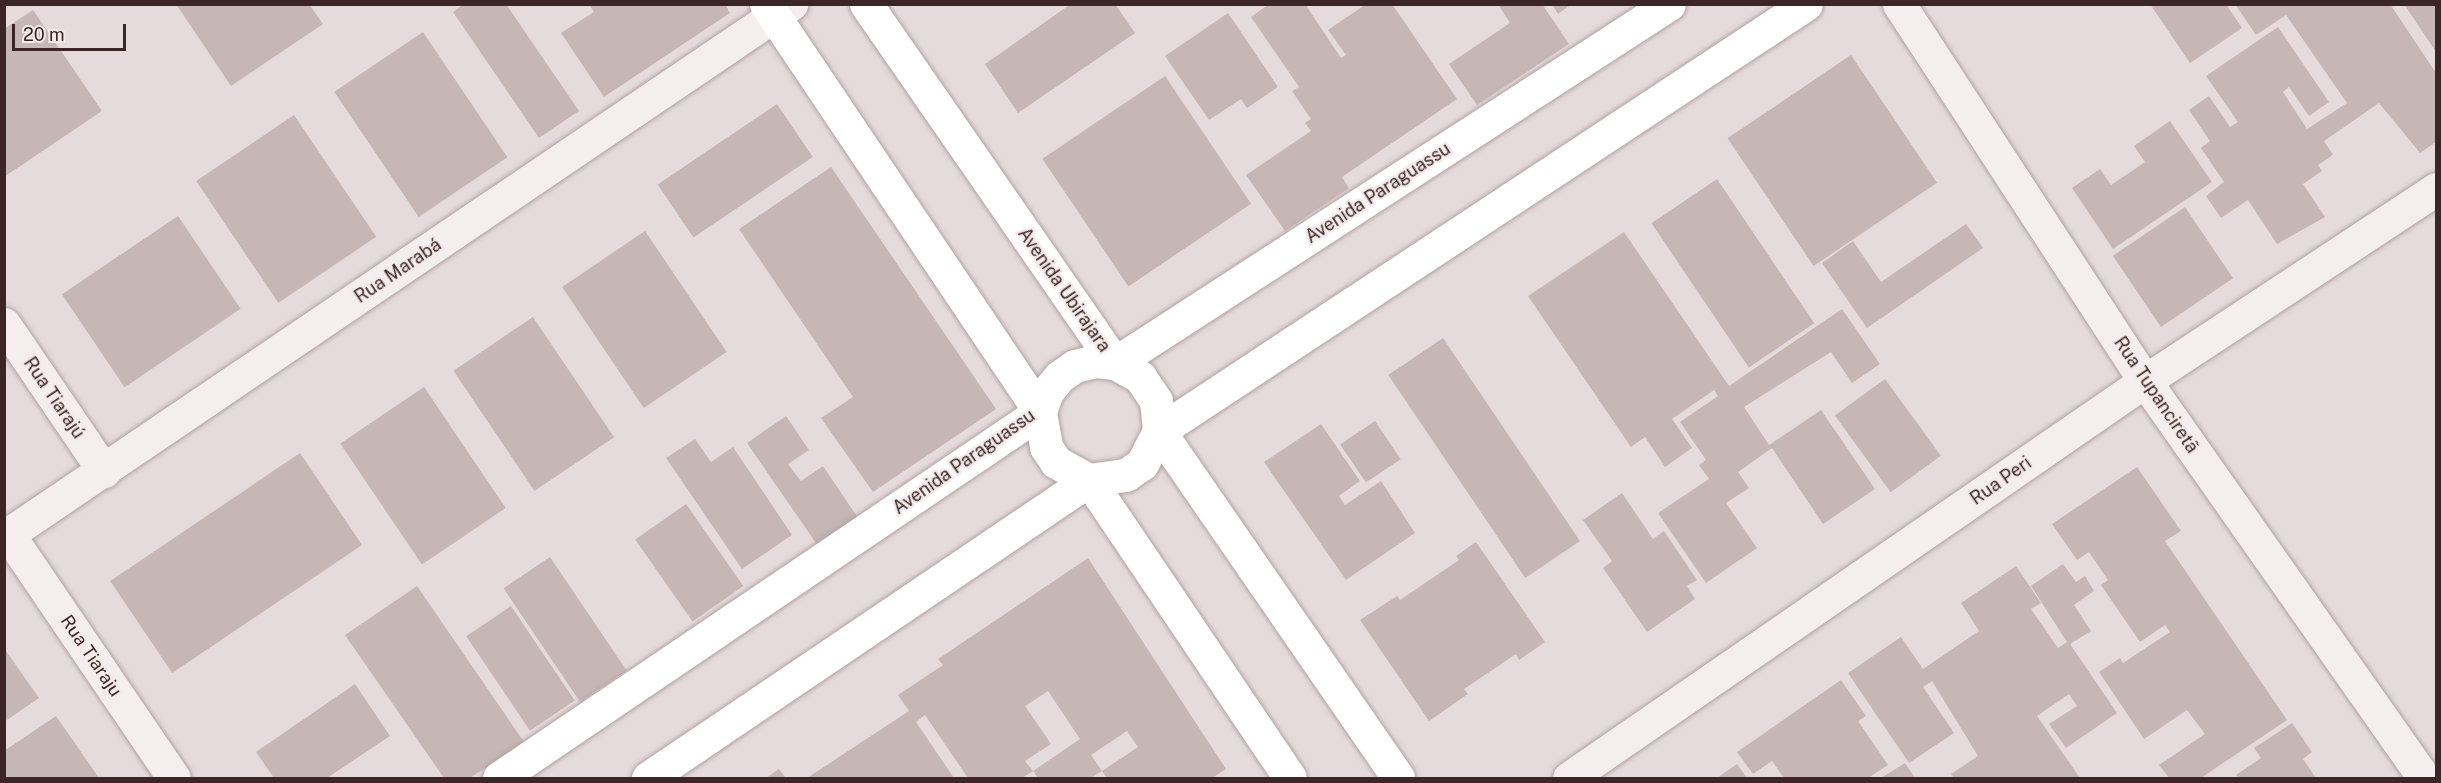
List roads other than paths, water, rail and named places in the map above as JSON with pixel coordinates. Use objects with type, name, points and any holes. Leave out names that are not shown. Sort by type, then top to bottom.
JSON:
[{"type":"main road","name":"Avenida Ubirajara","points":[[866,4],[1114,363],[1140,377],[1156,401],[1159,431],[1398,778]]},
{"type":"main road","name":"Avenida Paraguassu","points":[[499,778],[1040,411],[1047,392],[1059,377],[1075,366],[1114,363],[1669,4]]},
{"type":"main road","points":[[648,778],[1089,480],[1108,480],[1134,470],[1153,449],[1159,431],[1806,4]]},
{"type":"main road","points":[[777,8],[1040,411],[1040,430],[1056,462],[1089,480],[1290,778]]},
{"type":"street","name":"Rua Tupanciretã","points":[[1899,4],[2145,381],[2424,778]]},
{"type":"street","name":"Rua Marabá","points":[[7,535],[104,471],[777,8]]},
{"type":"street","name":"Rua Peri","points":[[1569,778],[2145,381],[2436,189]]},
{"type":"street","name":"Rua Tiarajú","points":[[4,324],[104,471]]},
{"type":"street","name":"Rua Tiaraju","points":[[7,535],[174,778]]}]
